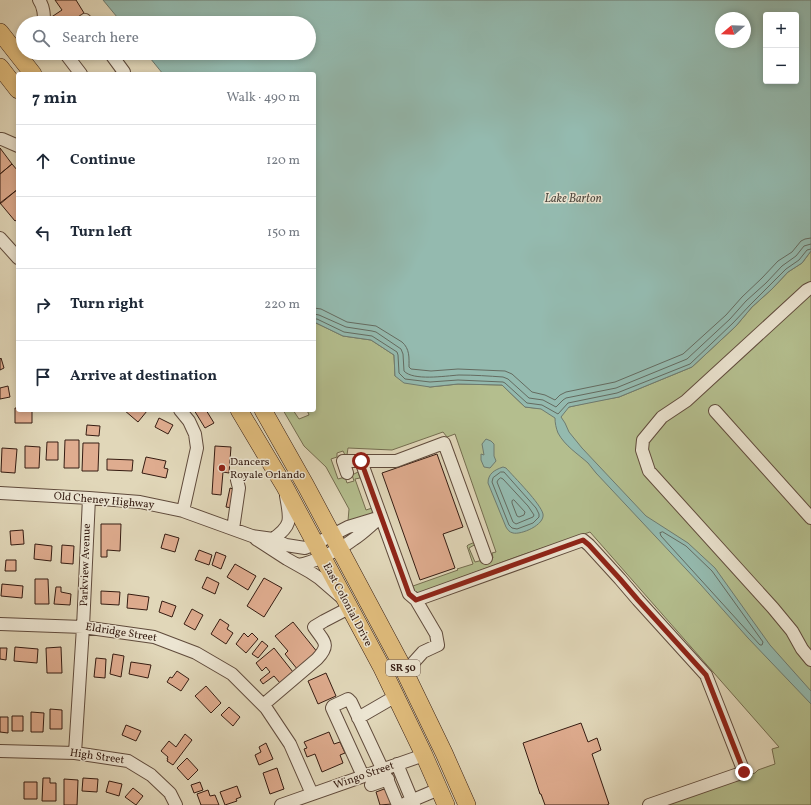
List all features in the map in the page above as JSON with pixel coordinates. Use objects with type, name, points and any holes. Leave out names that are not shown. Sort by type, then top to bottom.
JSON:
[{"type":"highway","points":[[0,32],[16,47]]},
{"type":"highway","points":[[25,60],[32,72]]},
{"type":"highway","points":[[0,67],[16,87]]},
{"type":"highway","name":"East Colonial Drive","points":[[240,412],[285,487],[396,696],[446,805]]},
{"type":"highway","name":"East Colonial Drive","points":[[264,412],[336,542],[405,672],[467,805]]},
{"type":"street","points":[[39,0],[44,11],[44,16]]},
{"type":"street","points":[[70,60],[79,72]]},
{"type":"street","points":[[115,60],[124,72]]},
{"type":"street","points":[[0,139],[16,145]]},
{"type":"street","points":[[0,238],[16,256]]},
{"type":"street","points":[[811,288],[686,401],[662,417],[643,440],[642,450],[649,471],[792,631],[802,649],[811,660]]},
{"type":"street","points":[[714,411],[811,518]]},
{"type":"street","points":[[181,412],[195,434],[197,448],[183,511]]},
{"type":"street","points":[[348,473],[343,461],[396,461],[444,443],[486,558]]},
{"type":"street","points":[[361,461],[409,594],[416,600],[436,634],[438,645],[423,652],[405,672]]},
{"type":"street","points":[[232,529],[239,488],[237,480]]},
{"type":"street","points":[[273,539],[283,532],[290,518],[285,487]]},
{"type":"street","name":"Old Cheney Highway","points":[[0,493],[140,502],[183,511],[252,536],[273,539],[286,545],[318,551],[336,542],[348,527],[381,516]]},
{"type":"street","name":"Parkview Avenue","points":[[75,753],[89,498]]},
{"type":"street","name":"Old Cheney Highway","points":[[252,536],[319,578],[348,605]]},
{"type":"street","points":[[416,600],[583,540],[589,545],[706,675],[744,772],[650,805]]},
{"type":"street","points":[[298,565],[312,562],[318,551]]},
{"type":"street","points":[[263,705],[324,652],[325,643],[314,628],[348,605]]},
{"type":"street","name":"Eldridge Street","points":[[0,624],[83,627],[154,637],[196,653],[232,674],[266,708],[290,744],[312,794]]},
{"type":"street","points":[[358,718],[396,696]]},
{"type":"street","points":[[367,781],[332,708],[333,706],[348,699],[351,702],[385,774],[406,804]]},
{"type":"street","name":"High Street","points":[[0,751],[75,753],[128,761],[151,775],[170,792],[176,805]]},
{"type":"street","name":"Wingo Street","points":[[281,805],[312,794],[367,781],[385,774],[397,764],[424,755]]},
{"type":"street","points":[[397,764],[406,804]]},
{"type":"street","points":[[406,804],[439,789]]},
{"type":"green space","points":[[811,251],[811,805],[664,805],[755,773],[758,770],[775,764],[772,749],[779,747],[590,532],[519,556],[419,593],[415,592],[411,587],[473,564],[467,546],[468,545],[475,542],[476,544],[469,548],[475,562],[493,558],[492,553],[496,552],[455,434],[447,437],[443,432],[392,450],[348,448],[347,455],[345,455],[343,451],[337,453],[337,457],[331,459],[338,479],[345,477],[347,483],[354,481],[352,475],[358,472],[360,478],[355,479],[366,510],[372,508],[374,511],[362,518],[348,521],[349,509],[326,467],[304,446],[284,412],[294,412],[299,419],[309,415],[308,412],[316,412],[316,323],[343,336],[371,340],[394,355],[395,376],[430,387],[458,384],[502,385],[525,407],[556,410],[619,397],[692,367],[736,326],[752,307],[788,272],[802,263]]},
{"type":"water","name":"Lake Barton","points":[[103,0],[811,0],[811,251],[802,263],[788,272],[752,307],[736,326],[692,367],[619,397],[569,407],[561,417],[569,432],[582,448],[646,516],[688,543],[715,568],[770,645],[811,691],[811,704],[748,638],[588,463],[564,442],[558,433],[555,418],[541,409],[525,407],[502,385],[458,384],[430,387],[404,383],[395,376],[394,355],[371,340],[343,336],[316,323],[316,72],[161,72],[152,60],[316,60],[316,16],[116,16]]},
{"type":"water","points":[[486,439],[494,444],[494,456],[496,461],[490,468],[484,467],[481,460],[481,454],[484,455],[482,444]]},
{"type":"water","points":[[503,467],[506,468],[527,491],[538,504],[543,514],[543,518],[540,522],[527,531],[512,533],[508,530],[488,483],[489,477],[492,473]]},
{"type":"building","points":[[55,0],[76,0],[84,13],[80,16],[53,16],[62,10]]},
{"type":"building","points":[[0,148],[12,164],[0,174]]},
{"type":"building","points":[[12,164],[16,169],[16,191],[0,204],[0,174]]},
{"type":"building","points":[[16,191],[16,220],[15,221],[0,203]]},
{"type":"building","points":[[1,358],[4,368],[0,370],[0,359]]},
{"type":"building","points":[[8,386],[10,397],[0,399],[0,388]]},
{"type":"building","points":[[15,408],[16,412],[32,412],[32,423],[15,423]]},
{"type":"building","points":[[126,412],[146,412],[138,422]]},
{"type":"building","points":[[195,412],[207,412],[214,423],[205,428]]},
{"type":"building","points":[[159,418],[173,425],[168,434],[155,427]]},
{"type":"building","points":[[87,425],[100,426],[99,436],[86,435]]},
{"type":"building","points":[[65,440],[79,440],[79,468],[64,468]]},
{"type":"building","points":[[47,442],[58,442],[58,460],[46,460]]},
{"type":"building","points":[[83,443],[99,443],[98,471],[82,471]]},
{"type":"building","points":[[25,446],[40,447],[39,468],[25,468]]},
{"type":"building","name":"Dancers Royale Orlando","points":[[215,446],[231,447],[229,473],[223,472],[221,495],[212,494]]},
{"type":"building","points":[[2,448],[17,449],[15,473],[1,472]]},
{"type":"building","points":[[437,454],[463,527],[443,534],[455,568],[420,580],[382,473]]},
{"type":"building","points":[[146,457],[166,461],[164,468],[168,469],[166,478],[142,473]]},
{"type":"building","points":[[107,459],[133,460],[132,471],[107,470]]},
{"type":"building","points":[[230,488],[236,490],[232,508],[226,507]]},
{"type":"building","points":[[101,524],[121,524],[120,551],[107,550],[107,557],[101,557]]},
{"type":"building","points":[[23,530],[24,544],[11,545],[10,531]]},
{"type":"building","points":[[165,534],[179,538],[175,552],[161,548]]},
{"type":"building","points":[[35,544],[52,546],[51,561],[34,559]]},
{"type":"building","points":[[62,545],[74,546],[73,564],[61,563]]},
{"type":"building","points":[[199,550],[212,555],[209,565],[195,560]]},
{"type":"building","points":[[216,552],[226,556],[221,569],[212,565]]},
{"type":"building","points":[[6,560],[16,560],[16,571],[5,571]]},
{"type":"building","points":[[235,564],[256,576],[248,590],[227,577]]},
{"type":"building","points":[[207,577],[219,583],[215,594],[202,588]]},
{"type":"building","points":[[264,578],[282,588],[264,617],[247,606]]},
{"type":"building","points":[[35,579],[48,579],[49,604],[35,604]]},
{"type":"building","points":[[2,584],[23,586],[22,598],[1,596]]},
{"type":"building","points":[[56,587],[61,587],[61,592],[71,594],[70,605],[54,604]]},
{"type":"building","points":[[101,591],[120,592],[119,605],[101,604]]},
{"type":"building","points":[[128,594],[149,597],[147,610],[127,608]]},
{"type":"building","points":[[162,601],[176,606],[172,617],[159,612]]},
{"type":"building","points":[[192,609],[203,615],[195,630],[184,624]]},
{"type":"building","points":[[220,619],[229,625],[227,629],[233,633],[226,644],[211,634]]},
{"type":"building","points":[[293,622],[318,653],[298,670],[285,654],[288,651],[275,636]]},
{"type":"building","points":[[244,633],[248,637],[252,633],[258,639],[246,653],[236,644]]},
{"type":"building","points":[[262,641],[268,646],[258,658],[252,654]]},
{"type":"building","points":[[15,647],[38,649],[37,663],[14,661]]},
{"type":"building","points":[[61,647],[62,673],[47,673],[46,648]]},
{"type":"building","points":[[0,648],[7,648],[6,660],[0,659]]},
{"type":"building","points":[[274,648],[293,672],[280,683],[274,676],[263,684],[260,680],[270,672],[266,667],[262,671],[256,663]]},
{"type":"building","points":[[113,654],[124,656],[121,677],[110,674]]},
{"type":"building","points":[[96,658],[106,659],[105,678],[94,677]]},
{"type":"building","points":[[131,662],[151,665],[148,678],[129,674]]},
{"type":"building","points":[[177,671],[189,679],[181,691],[167,682]]},
{"type":"building","points":[[326,673],[336,696],[318,704],[308,681]]},
{"type":"building","points":[[206,686],[221,703],[211,713],[195,696]]},
{"type":"building","points":[[229,707],[240,717],[233,726],[221,715]]},
{"type":"building","points":[[50,709],[62,710],[62,729],[50,729]]},
{"type":"building","points":[[31,712],[44,713],[43,732],[31,732]]},
{"type":"building","points":[[12,716],[23,716],[23,731],[12,731]]},
{"type":"building","points":[[0,717],[8,717],[8,733],[0,732]]},
{"type":"building","points":[[581,723],[588,742],[597,738],[601,750],[592,754],[609,804],[545,805],[523,743]]},
{"type":"building","points":[[126,725],[141,731],[136,741],[122,735]]},
{"type":"building","points":[[329,732],[334,744],[340,742],[345,753],[340,755],[343,763],[322,772],[315,754],[307,757],[304,749],[307,748],[304,742]]},
{"type":"building","points":[[185,734],[192,740],[173,765],[167,761],[168,757],[161,751],[169,741],[176,747]]},
{"type":"building","points":[[266,743],[273,759],[259,765],[255,755],[261,752],[259,747]]},
{"type":"building","points":[[187,758],[198,770],[188,780],[177,768]]},
{"type":"building","points":[[277,768],[284,789],[270,794],[263,773]]},
{"type":"building","points":[[43,778],[50,778],[50,783],[56,783],[56,801],[42,801]]},
{"type":"building","points":[[83,778],[98,779],[97,792],[82,791]]},
{"type":"building","points":[[64,779],[78,780],[77,805],[64,805]]},
{"type":"building","points":[[109,781],[122,784],[119,796],[106,792]]},
{"type":"building","points":[[24,782],[37,782],[37,799],[24,799]]},
{"type":"building","points":[[200,782],[203,790],[194,793],[191,785]]},
{"type":"building","points":[[237,786],[241,797],[236,799],[237,801],[225,805],[220,792]]},
{"type":"building","points":[[133,788],[143,796],[136,805],[125,797]]},
{"type":"building","points":[[387,788],[392,804],[380,805],[376,792]]},
{"type":"building","points":[[208,790],[210,796],[215,795],[219,805],[201,805],[197,794]]},
{"type":"place","name":"Dancers Royale Orlando","points":[[222,468]]},
{"type":"route","points":[[361,461],[409,594],[416,600],[583,540],[706,675],[744,772]]}]
